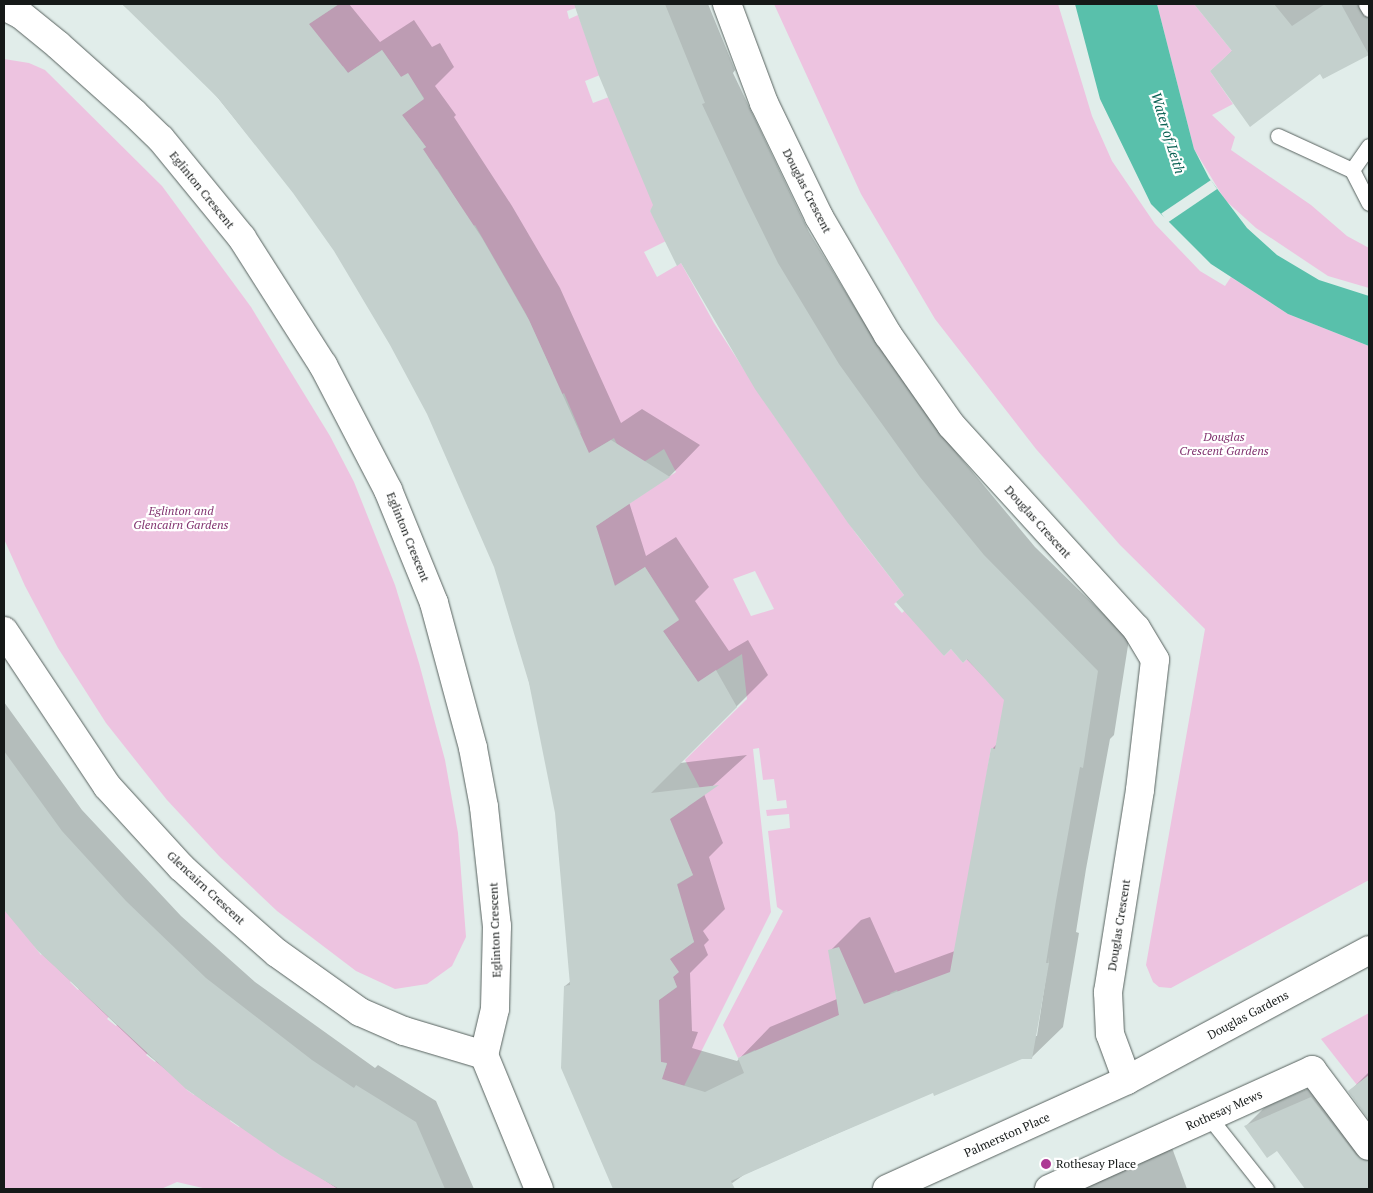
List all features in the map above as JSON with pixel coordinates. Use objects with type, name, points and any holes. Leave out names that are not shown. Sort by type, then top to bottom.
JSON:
[{"type":"street","name":"Douglas Crescent","points":[[727,4],[764,103],[819,217],[888,335],[951,425],[1136,628],[1155,660],[1143,772],[1108,992],[1110,1034],[1126,1080]]},
{"type":"street","name":"Eglinton Crescent","points":[[4,6],[20,14],[134,112],[161,139],[242,238],[323,365],[388,490],[414,549],[447,645],[484,807],[493,875],[498,968],[496,1009],[484,1055]]},
{"type":"street","name":"Glencairn Crescent","points":[[4,631],[107,786],[181,867],[228,910],[284,958],[360,1012],[404,1031],[484,1055]]},
{"type":"street","name":"Douglas Gardens","points":[[1126,1080],[1369,950]]},
{"type":"street","points":[[484,1055],[539,1189]]},
{"type":"street","name":"Rothesay Mews","points":[[1050,1189],[1312,1070],[1369,1146]]},
{"type":"street","name":"Palmerston Place","points":[[895,1188],[1126,1080]]},
{"type":"lane","points":[[1366,4],[1369,9]]},
{"type":"lane","points":[[1278,136],[1352,170],[1369,203]]},
{"type":"lane","points":[[1352,170],[1369,146]]},
{"type":"lane","points":[[1209,1117],[1266,1189]]},
{"type":"green space","points":[[339,4],[578,4],[579,7],[567,11],[569,19],[578,15],[600,75],[585,81],[593,103],[609,97],[654,206],[650,211],[670,239],[644,252],[657,277],[681,263],[714,323],[770,410],[857,535],[904,595],[894,604],[902,613],[912,604],[944,656],[951,649],[963,663],[967,659],[1006,701],[995,749],[991,748],[951,992],[904,1006],[897,990],[890,993],[896,1009],[838,1008],[839,1015],[763,1068],[755,1050],[738,1058],[723,1025],[783,911],[777,907],[768,831],[790,828],[789,814],[767,816],[766,810],[787,808],[786,800],[777,801],[774,779],[763,780],[759,748],[753,749],[771,912],[684,1086],[661,1080],[667,1064],[659,1061],[659,1018],[655,1003],[677,987],[673,977],[678,972],[659,954],[679,953],[694,942],[675,886],[693,875],[668,820],[688,807],[685,801],[701,790],[685,760],[747,699],[742,654],[698,682],[663,631],[679,619],[645,567],[598,596],[577,539],[676,472],[664,449],[630,471],[614,438],[579,459],[544,449],[581,433],[564,393],[555,399],[529,386],[553,373],[526,314],[475,225],[465,231],[459,204],[437,169],[397,167],[426,147],[402,115],[424,98],[408,74],[401,77],[382,50],[348,73],[343,66],[318,77],[286,39]],"holes":[[[755,571],[774,609],[751,616],[733,579]]]},
{"type":"green space","name":"Douglas Crescent Gardens","points":[[774,4],[1058,4],[1092,116],[1112,161],[1155,224],[1200,271],[1225,286],[1231,277],[1288,314],[1369,346],[1369,880],[1171,988],[1159,987],[1153,982],[1146,965],[1205,629],[1120,545],[1036,449],[935,319],[861,194]]},
{"type":"green space","points":[[1157,4],[1194,4],[1232,51],[1210,71],[1233,104],[1212,115],[1235,137],[1231,150],[1311,205],[1347,236],[1369,248],[1369,288],[1328,276],[1256,228],[1225,200],[1194,149]]},
{"type":"green space","name":"Eglinton and Glencairn Gardens","points":[[4,59],[29,63],[45,70],[162,186],[251,307],[330,436],[354,482],[395,585],[419,663],[445,760],[458,833],[466,937],[452,966],[427,984],[395,989],[356,971],[277,911],[220,857],[167,800],[106,723],[58,648],[25,586],[4,539]]},
{"type":"green space","points":[[14,905],[43,938],[34,946],[41,955],[50,945],[78,974],[70,982],[78,990],[86,982],[115,1010],[107,1019],[116,1026],[124,1018],[154,1046],[146,1055],[155,1062],[163,1053],[187,1090],[194,1095],[202,1085],[236,1110],[230,1121],[239,1127],[247,1118],[277,1139],[272,1149],[280,1155],[350,1184],[351,1189],[207,1189],[177,1182],[161,1189],[4,1189],[4,913]]},
{"type":"green space","points":[[1369,1013],[1369,1075],[1357,1085],[1321,1039]]},
{"type":"water","name":"Water of Leith","points":[[1075,4],[1157,4],[1194,149],[1209,178],[1247,228],[1277,255],[1319,280],[1369,296],[1369,346],[1288,314],[1211,264],[1151,204],[1100,99]]},
{"type":"pier","points":[[1211,180],[1217,189],[1167,223],[1161,214]]},
{"type":"building","points":[[122,4],[339,4],[309,24],[348,73],[382,50],[401,77],[408,73],[424,99],[402,115],[426,147],[423,149],[482,238],[529,320],[589,453],[611,440],[670,477],[596,526],[615,586],[645,567],[679,620],[663,631],[698,682],[716,670],[737,707],[651,793],[719,785],[670,819],[693,875],[677,884],[694,942],[670,959],[679,972],[673,977],[677,987],[659,1000],[661,1062],[667,1063],[662,1079],[705,1092],[744,1073],[738,1058],[839,1015],[828,950],[839,947],[864,1004],[950,972],[991,748],[995,749],[1004,700],[967,659],[963,663],[951,649],[944,656],[896,602],[904,595],[848,523],[755,389],[681,263],[677,266],[650,211],[653,205],[599,76],[574,4],[665,4],[705,103],[702,104],[745,196],[778,263],[839,364],[920,477],[984,555],[1098,671],[1083,768],[1080,767],[1056,901],[1046,963],[1049,963],[1032,1059],[1022,1059],[934,1096],[933,1093],[830,1137],[731,1181],[735,1189],[613,1189],[561,1068],[564,986],[570,985],[555,813],[529,683],[494,567],[427,414],[390,345],[334,251],[293,193],[218,98]]},
{"type":"building","points":[[1194,4],[1274,4],[1292,26],[1325,4],[1341,4],[1369,55],[1323,79],[1320,74],[1250,127],[1210,71],[1232,51]]},
{"type":"building","points":[[4,751],[62,831],[126,901],[206,978],[312,1060],[354,1088],[356,1085],[416,1122],[445,1189],[339,1189],[280,1155],[186,1089],[38,951],[4,910]]},
{"type":"building","points":[[1369,1075],[1369,1120],[1348,1091]]},
{"type":"building","points":[[1311,1097],[1356,1155],[1369,1161],[1369,1189],[1305,1189],[1277,1151],[1267,1158],[1244,1126]]},
{"type":"place","name":"Rothesay Place","points":[[1046,1164]]}]
